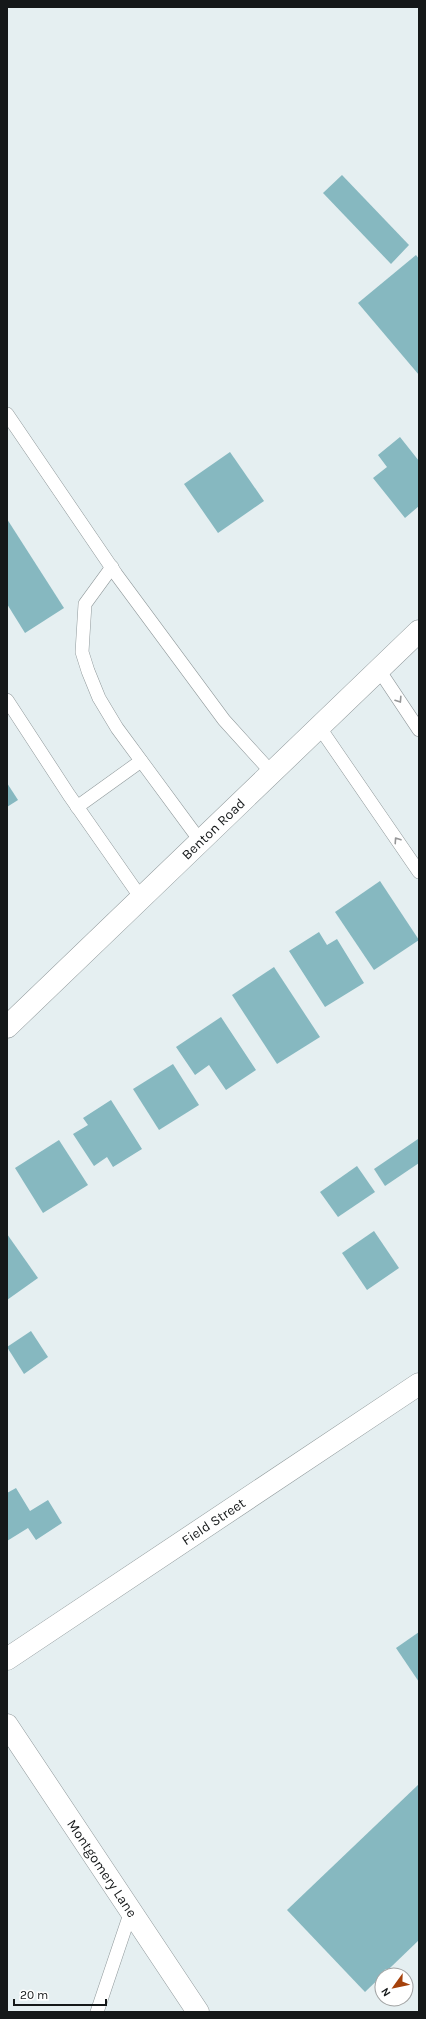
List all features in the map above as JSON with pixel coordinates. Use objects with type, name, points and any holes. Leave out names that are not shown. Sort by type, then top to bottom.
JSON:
[{"type":"street","name":"Benton Road","points":[[7,1027],[320,728],[419,631]]},
{"type":"street","name":"Field Street","points":[[7,1659],[419,1384]]},
{"type":"street","name":"Montgomery Lane","points":[[7,1725],[198,2012]]},
{"type":"lane","points":[[7,414],[112,567],[224,720],[272,773]]},
{"type":"lane","points":[[112,567],[85,604],[82,652],[88,671],[99,698],[117,728],[201,842]]},
{"type":"lane","points":[[379,670],[419,730]]},
{"type":"lane","points":[[7,700],[77,807],[141,898]]},
{"type":"lane","points":[[320,728],[419,872]]},
{"type":"lane","points":[[77,807],[141,761]]},
{"type":"lane","points":[[97,2012],[131,1911]]},
{"type":"building","points":[[342,175],[409,245],[391,264],[323,193]]},
{"type":"building","points":[[416,255],[419,259],[419,375],[358,303]]},
{"type":"building","points":[[400,437],[419,461],[419,506],[405,518],[373,478],[387,467],[378,455]]},
{"type":"building","points":[[230,452],[264,501],[218,533],[184,484]]},
{"type":"building","points":[[7,519],[64,608],[25,633],[7,604]]},
{"type":"building","points":[[7,783],[18,800],[7,807]]},
{"type":"building","points":[[380,881],[419,940],[374,970],[335,912]]},
{"type":"building","points":[[319,932],[327,945],[337,939],[364,983],[325,1007],[289,951]]},
{"type":"building","points":[[274,967],[320,1037],[277,1064],[232,995]]},
{"type":"building","points":[[221,1017],[256,1070],[226,1090],[209,1065],[195,1075],[176,1047]]},
{"type":"building","points":[[173,1064],[199,1105],[159,1130],[133,1089]]},
{"type":"building","points":[[111,1100],[142,1149],[113,1167],[107,1157],[94,1166],[73,1134],[88,1125],[83,1118]]},
{"type":"building","points":[[418,1139],[419,1163],[385,1186],[374,1169]]},
{"type":"building","points":[[59,1140],[88,1185],[43,1213],[15,1168]]},
{"type":"building","points":[[357,1166],[375,1192],[338,1217],[320,1192]]},
{"type":"building","points":[[374,1231],[399,1268],[367,1290],[342,1253]]},
{"type":"building","points":[[7,1234],[38,1278],[7,1300]]},
{"type":"building","points":[[31,1331],[48,1357],[24,1374],[7,1347]]},
{"type":"building","points":[[16,1488],[30,1511],[48,1500],[62,1523],[36,1540],[28,1528],[7,1541],[7,1493]]},
{"type":"building","points":[[419,1632],[419,1682],[396,1648]]},
{"type":"building","points":[[419,1784],[419,1940],[391,1967],[374,1967],[374,1983],[365,1992],[287,1910]]}]
